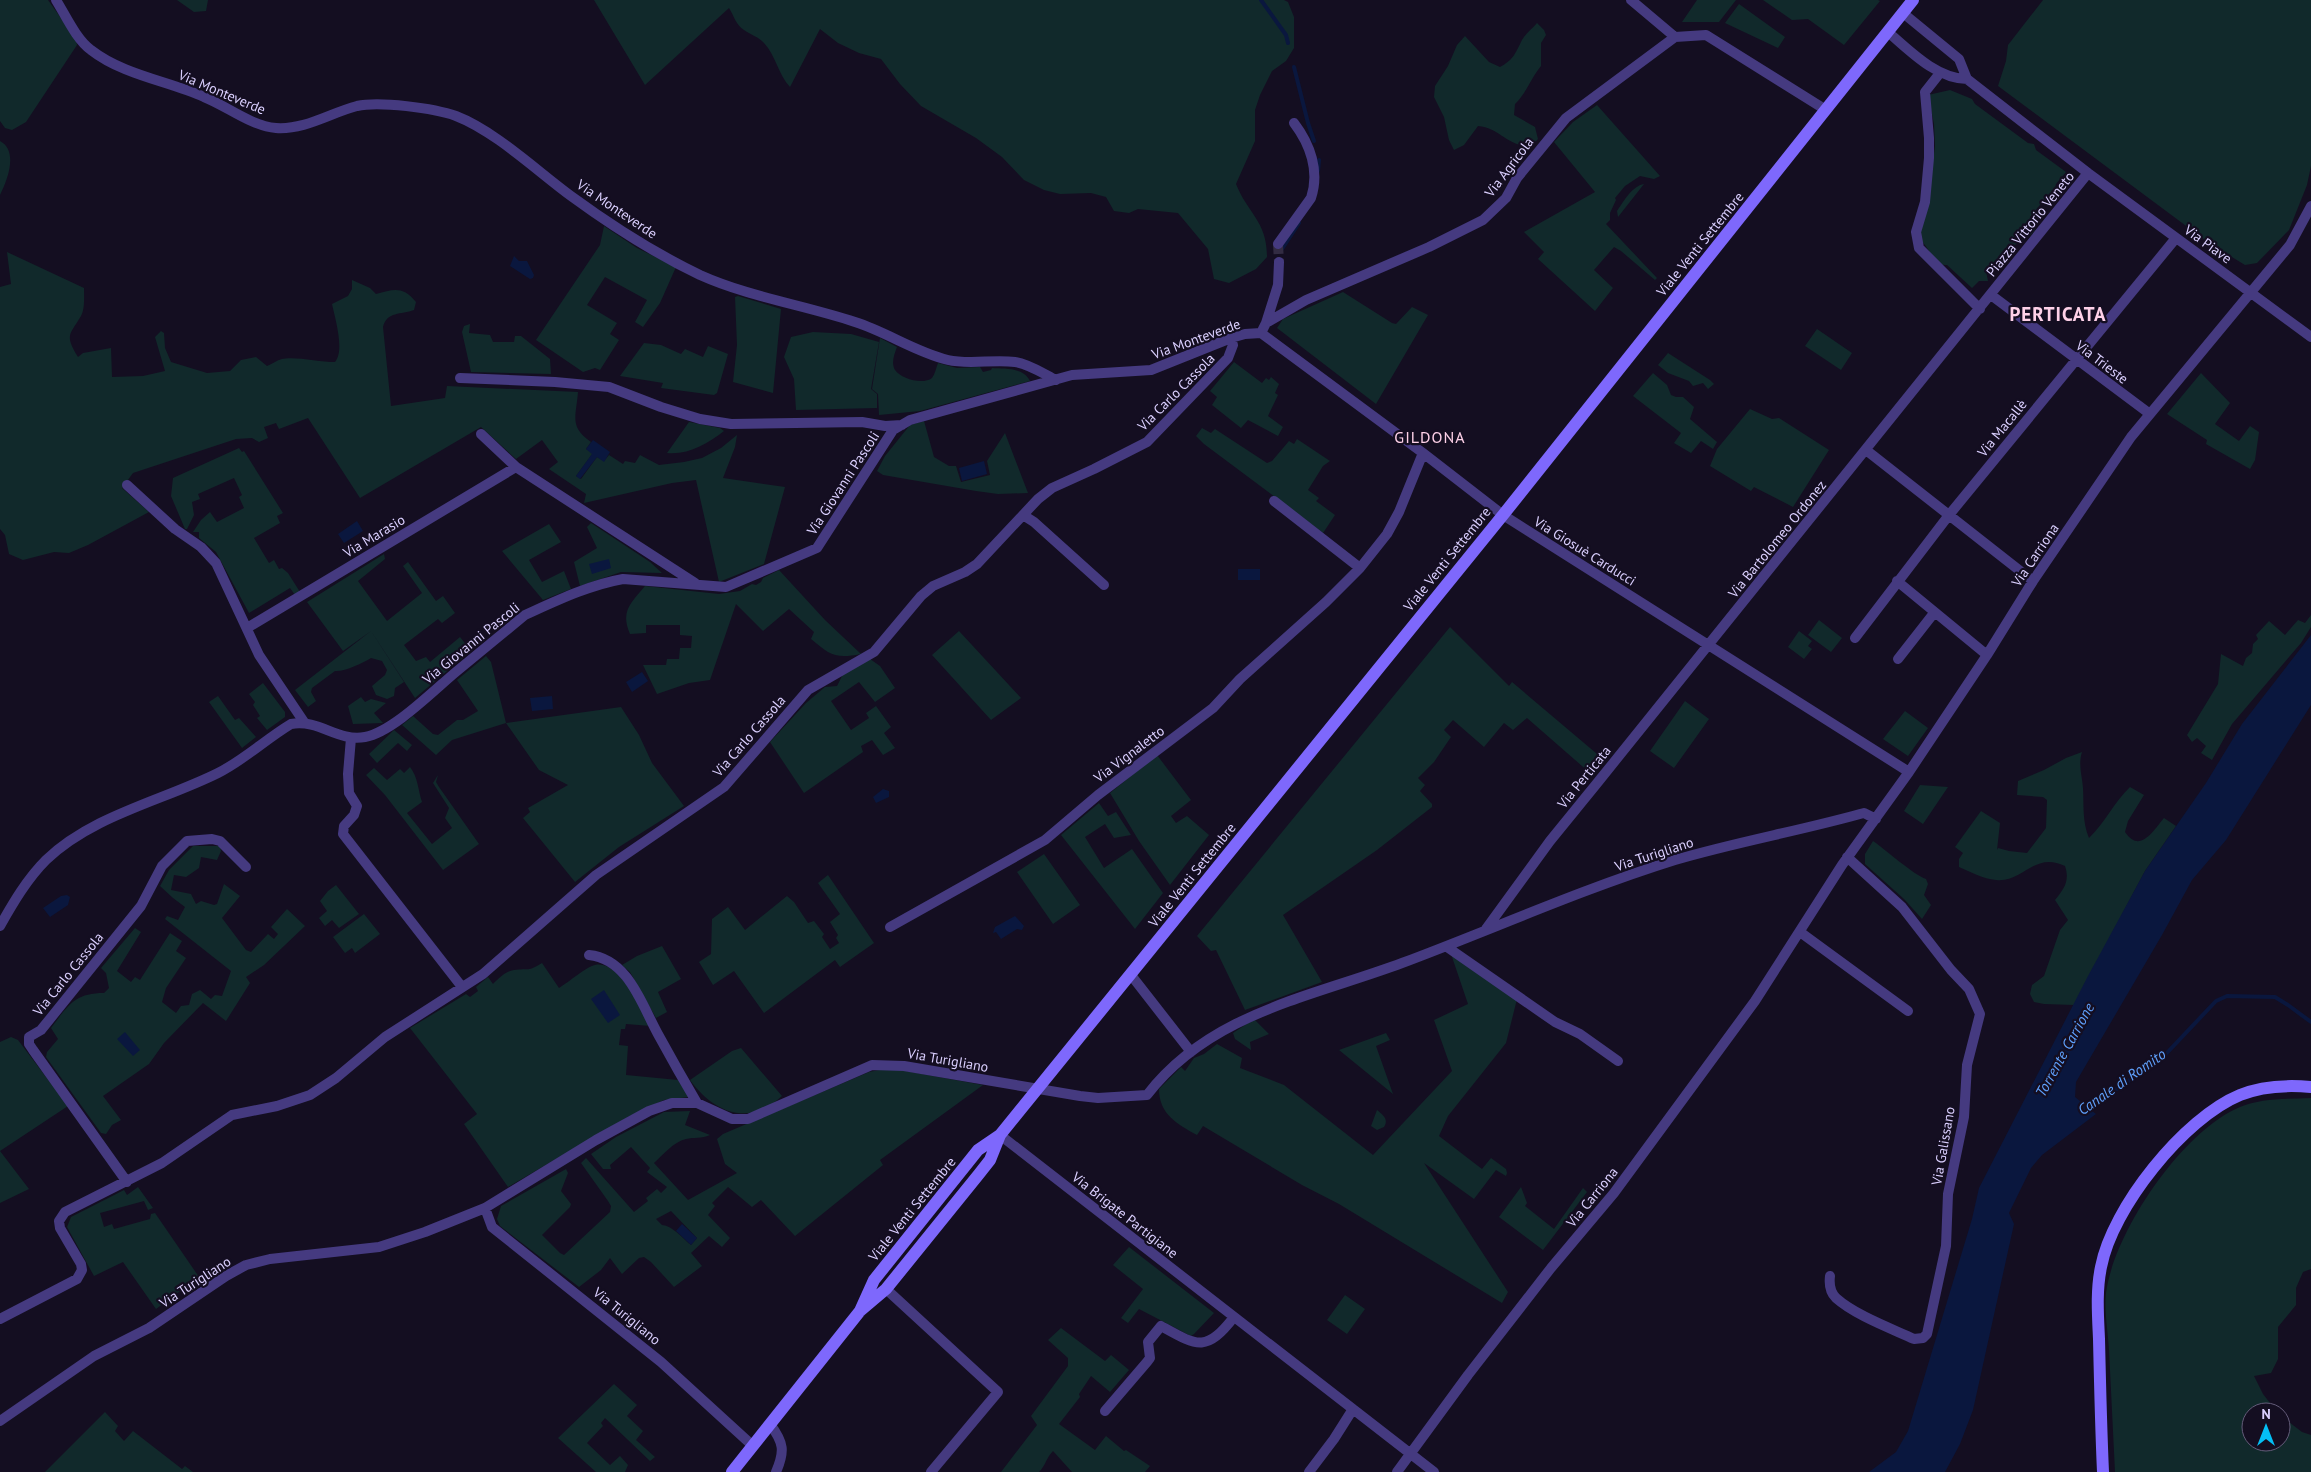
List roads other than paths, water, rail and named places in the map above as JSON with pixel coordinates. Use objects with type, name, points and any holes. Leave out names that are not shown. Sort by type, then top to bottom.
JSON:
[{"type":"main road","name":"Viale Venti Settembre","points":[[860,1311],[874,1280],[978,1150],[1000,1135],[1132,975],[1913,0]]},
{"type":"main road","points":[[2104,1472],[2098,1299],[2101,1268],[2112,1234],[2141,1184],[2178,1139],[2221,1105],[2260,1089],[2311,1087]]},
{"type":"main road","name":"Viale Venti Settembre","points":[[732,1472],[860,1311],[886,1289],[990,1160],[1000,1135]]},
{"type":"street","name":"Via Monteverde","points":[[56,0],[84,44],[100,57],[124,69],[205,97],[262,125],[277,128],[296,126],[315,122],[357,106],[382,104],[440,112],[458,117],[504,145],[620,231],[701,275],[784,303],[858,323],[906,345],[936,356],[961,361],[1015,362],[1056,380],[1088,373],[1135,373],[1151,370],[1232,338],[1246,334],[1261,334]]},
{"type":"street","points":[[1631,0],[1674,37],[1706,35],[1826,110]]},
{"type":"street","name":"Piazza Vittorio Veneto","points":[[1903,13],[1959,59],[1967,79],[2088,173],[1991,295]]},
{"type":"street","name":"Piazza Vittorio Veneto","points":[[1888,32],[1940,73],[1953,78],[1967,79]]},
{"type":"street","name":"Via Agricola","points":[[1266,323],[1306,300],[1429,247],[1483,220],[1506,198],[1517,178],[1566,118],[1674,37]]},
{"type":"street","points":[[1940,73],[1924,92],[1929,158],[1925,202],[1916,238],[1919,248],[1980,309]]},
{"type":"street","points":[[1278,244],[1314,191],[1311,153],[1305,137],[1294,123]]},
{"type":"street","name":"Via Piave","points":[[2088,173],[2311,338]]},
{"type":"street","name":"Via Carriona","points":[[1397,1472],[1551,1268],[1614,1193],[1755,1000],[1847,857],[1909,772],[1987,655],[2033,581],[2131,437],[2290,245],[2311,206]]},
{"type":"street","name":"Via Macallè","points":[[1855,638],[1949,515],[2176,238]]},
{"type":"street","points":[[1261,334],[1278,285],[1279,262]]},
{"type":"street","name":"Via Bartolomeo Ordonez","points":[[1708,645],[1991,295]]},
{"type":"street","name":"Via Trieste","points":[[1991,295],[2150,414]]},
{"type":"street","name":"Via Giosuè Carducci","points":[[1261,334],[1423,453],[1502,515],[1909,772]]},
{"type":"street","name":"Via Carlo Cassola","points":[[0,1319],[77,1279],[82,1270],[81,1264],[60,1228],[59,1221],[65,1212],[127,1182],[178,1154],[232,1115],[277,1106],[310,1095],[336,1078],[385,1037],[483,974],[596,875],[724,787],[808,690],[874,652],[921,596],[933,586],[965,572],[977,564],[1038,499],[1052,488],[1147,442],[1228,358],[1233,345],[1232,338]]},
{"type":"street","name":"Via Giovanni Pascoli","points":[[460,378],[556,382],[609,387],[661,407],[731,424],[862,422],[885,426],[902,425]]},
{"type":"street","name":"Via Giovanni Pascoli","points":[[304,722],[351,738],[364,737],[380,732],[415,707],[525,615],[609,582],[623,579],[726,587],[817,548],[894,430],[910,420],[1056,380]]},
{"type":"street","points":[[481,434],[516,467],[699,586]]},
{"type":"street","points":[[1866,450],[2033,581]]},
{"type":"street","name":"Via Vignaletto","points":[[890,928],[1050,837],[1098,795],[1213,708],[1240,679],[1326,602],[1360,568],[1387,534],[1399,512],[1423,453]]},
{"type":"street","name":"Via Marasio","points":[[247,628],[516,467]]},
{"type":"street","points":[[0,926],[32,878],[54,853],[90,829],[219,772],[291,724],[304,722],[259,655],[216,563],[210,555],[175,529],[127,485]]},
{"type":"street","points":[[1274,501],[1360,568]]},
{"type":"street","points":[[1023,515],[1034,522],[1104,585]]},
{"type":"street","points":[[1897,581],[1987,655]]},
{"type":"street","points":[[1898,659],[1934,613]]},
{"type":"street","name":"Via Perticata","points":[[1486,930],[1550,841],[1708,645]]},
{"type":"street","points":[[351,738],[348,774],[349,793],[357,806],[354,815],[342,830],[462,987]]},
{"type":"street","name":"Via Turigliano","points":[[0,1421],[94,1356],[149,1328],[226,1276],[246,1265],[270,1258],[379,1247],[425,1232],[485,1208],[581,1148],[649,1111],[672,1103],[697,1103],[732,1119],[748,1119],[872,1065],[904,1066],[1098,1098],[1147,1095],[1158,1081],[1191,1052],[1216,1034],[1259,1012],[1371,975],[1447,947],[1618,879],[1710,850],[1814,827],[1864,813],[1876,819]]},
{"type":"street","name":"Via Carlo Cassola","points":[[127,1182],[33,1050],[29,1044],[29,1037],[41,1030],[116,938],[141,906],[162,866],[187,841],[204,839],[220,841],[246,867]]},
{"type":"street","name":"Via Galissano","points":[[1830,1276],[1829,1285],[1835,1297],[1854,1309],[1914,1338],[1923,1338],[1926,1334],[1946,1246],[1948,1194],[1964,1117],[1967,1065],[1980,1014],[1969,989],[1951,970],[1902,907],[1847,857]]},
{"type":"street","points":[[1800,932],[1908,1011]]},
{"type":"street","points":[[1447,947],[1555,1022],[1580,1034],[1618,1061]]},
{"type":"street","points":[[589,955],[599,956],[625,974],[640,996],[658,1034],[697,1103]]},
{"type":"street","points":[[1132,975],[1191,1052]]},
{"type":"street","name":"Via Brigate Partigiane","points":[[1000,1135],[1434,1472]]},
{"type":"street","name":"Via Turigliano","points":[[485,1208],[492,1227],[661,1362],[754,1446]]},
{"type":"street","points":[[886,1289],[998,1392],[931,1472]]},
{"type":"street","points":[[1105,1411],[1150,1358],[1148,1342],[1161,1326],[1190,1342],[1200,1344],[1210,1341],[1226,1328],[1234,1317]]},
{"type":"street","points":[[1309,1472],[1334,1439],[1353,1409]]},
{"type":"street","points":[[770,1424],[781,1438],[780,1462],[776,1472]]},
{"type":"water","points":[[514,256],[519,261],[527,261],[534,275],[533,278],[530,279],[510,266]]},
{"type":"water","points":[[593,440],[610,452],[604,462],[597,457],[580,479],[576,476],[592,454],[586,449]]},
{"type":"water","points":[[984,461],[987,474],[962,481],[959,468]]},
{"type":"water","points":[[357,521],[363,531],[344,543],[338,534]]},
{"type":"water","points":[[609,559],[611,568],[592,574],[589,564]]},
{"type":"water","points":[[1238,569],[1260,569],[1260,580],[1238,580]]},
{"type":"water","name":"Torrente Carrione","points":[[2311,635],[2311,705],[2226,840],[2192,880],[2076,1082],[2075,1097],[2096,1114],[2042,1155],[2031,1168],[2009,1213],[2014,1224],[1973,1410],[1960,1444],[1945,1472],[1869,1472],[1896,1452],[1908,1431],[1972,1219],[1979,1188],[2088,976],[2145,871],[2206,783],[2242,724]]},
{"type":"water","points":[[642,672],[648,681],[632,692],[626,682]]},
{"type":"water","points":[[552,696],[553,709],[532,711],[530,698]]},
{"type":"water","points":[[883,789],[889,791],[889,797],[876,803],[873,797]]},
{"type":"water","points":[[67,895],[70,897],[68,905],[50,917],[43,908],[61,896]]},
{"type":"water","points":[[1015,916],[1024,926],[1022,930],[1017,929],[1001,939],[996,932],[993,933],[995,927]]},
{"type":"water","points":[[604,990],[620,1015],[608,1023],[591,999]]},
{"type":"water","points":[[125,1032],[140,1050],[133,1056],[117,1039]]},
{"type":"water","points":[[682,1224],[697,1238],[691,1245],[676,1231]]},
{"type":"waterway","points":[[1261,0],[1286,35],[1288,43]]},
{"type":"waterway","points":[[1294,67],[1314,141]]},
{"type":"waterway","points":[[1318,171],[1319,160]]},
{"type":"waterway","points":[[1282,249],[1299,223]]},
{"type":"waterway","name":"Canale di Romito","points":[[2085,1111],[2164,1056],[2216,1001],[2227,996],[2275,997],[2311,1022]]},
{"type":"tunnel","points":[[1278,244],[1279,262]]},
{"type":"district","name":"PERTICATA","points":[[2058,314]]},
{"type":"district","name":"GILDONA","points":[[1430,437]]}]
